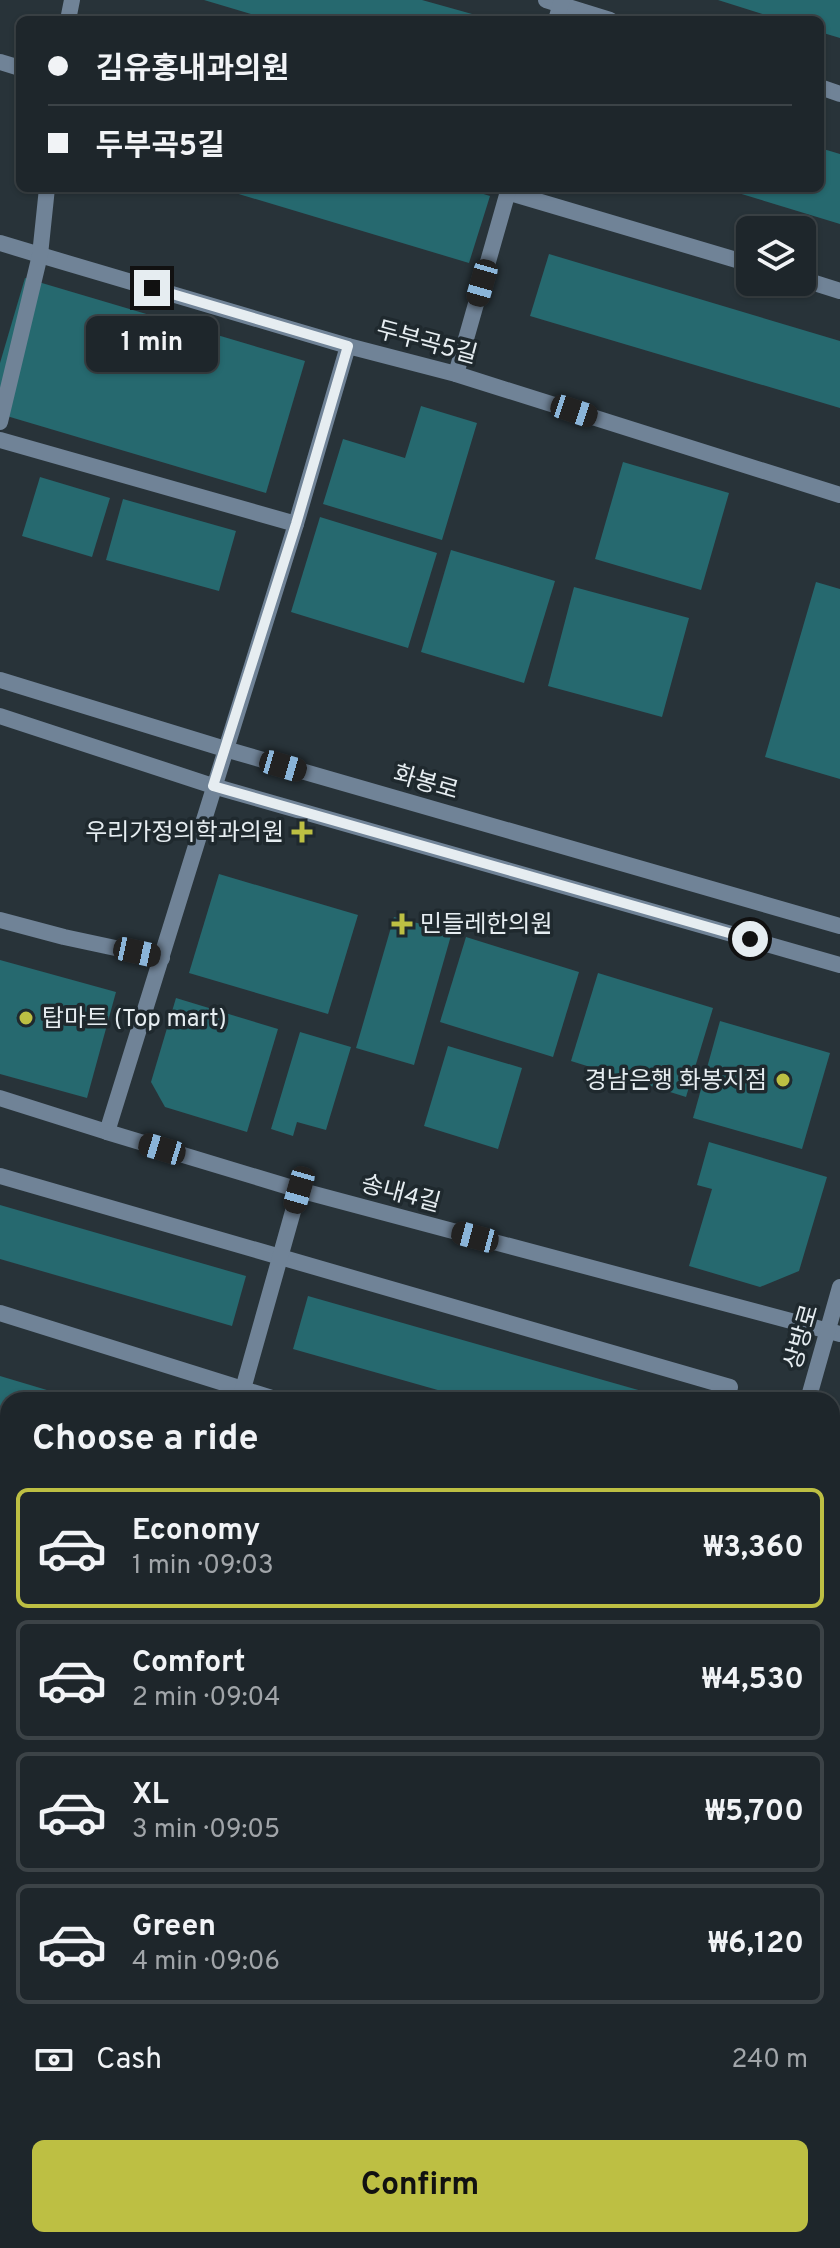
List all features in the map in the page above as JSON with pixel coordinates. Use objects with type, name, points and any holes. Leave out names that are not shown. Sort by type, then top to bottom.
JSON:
[{"type":"street","points":[[556,6],[595,16]]},
{"type":"street","points":[[0,422],[40,255],[47,192]]},
{"type":"street","points":[[456,374],[507,192]]},
{"type":"street","points":[[515,192],[736,260]]},
{"type":"street","name":"두부곡5길","points":[[0,243],[348,346],[456,374],[840,495]]},
{"type":"street","points":[[816,283],[840,291]]},
{"type":"street","points":[[107,1132],[296,524],[348,346]]},
{"type":"street","points":[[0,440],[296,524]]},
{"type":"street","name":"화봉로","points":[[0,680],[225,749],[840,926]]},
{"type":"street","points":[[0,716],[213,786],[840,965]]},
{"type":"street","points":[[0,920],[162,958]]},
{"type":"street","name":"송내4길","points":[[0,1098],[299,1190],[834,1332]]},
{"type":"street","points":[[0,1176],[730,1387],[729,1392]]},
{"type":"street","points":[[242,1392],[299,1190]]},
{"type":"street","name":"상방로","points":[[811,1392],[834,1332],[840,1287]]},
{"type":"street","points":[[0,1313],[232,1392]]},
{"type":"building","points":[[204,0],[422,0],[479,16],[258,16]]},
{"type":"building","points":[[718,0],[840,0],[840,38],[824,33],[824,16],[768,16]]},
{"type":"building","points":[[824,149],[840,154],[840,224],[735,192],[824,192]]},
{"type":"building","points":[[232,192],[477,192],[490,196],[469,263]]},
{"type":"building","points":[[549,254],[840,341],[840,408],[530,316]]},
{"type":"building","points":[[25,278],[305,361],[266,493],[0,414],[0,363]]},
{"type":"building","points":[[421,406],[477,423],[442,540],[323,504],[343,439],[405,458]]},
{"type":"building","points":[[623,462],[729,493],[701,590],[595,559]]},
{"type":"building","points":[[40,477],[110,498],[92,557],[22,536]]},
{"type":"building","points":[[123,499],[236,531],[219,591],[106,560]]},
{"type":"building","points":[[320,517],[437,553],[408,648],[291,612]]},
{"type":"building","points":[[451,550],[555,581],[524,683],[421,652]]},
{"type":"building","points":[[816,582],[840,589],[840,779],[765,757]]},
{"type":"building","points":[[574,587],[689,618],[662,717],[548,686]]},
{"type":"building","points":[[219,874],[358,915],[328,1014],[189,973]]},
{"type":"building","points":[[394,917],[452,932],[414,1065],[356,1048]]},
{"type":"building","points":[[466,937],[579,972],[553,1057],[440,1022]]},
{"type":"building","points":[[0,960],[116,992],[87,1098],[0,1074]]},
{"type":"building","points":[[598,973],[713,1008],[686,1097],[571,1061]]},
{"type":"building","points":[[176,998],[278,1029],[247,1132],[165,1107],[151,1082]]},
{"type":"building","points":[[720,1021],[830,1053],[802,1149],[693,1118]]},
{"type":"building","points":[[300,1032],[351,1047],[326,1130],[297,1122],[293,1136],[271,1129]]},
{"type":"building","points":[[448,1046],[522,1068],[498,1149],[424,1126]]},
{"type":"building","points":[[709,1142],[827,1177],[799,1271],[760,1287],[689,1266],[712,1189],[697,1185]]},
{"type":"building","points":[[0,1205],[246,1276],[232,1326],[0,1259]]},
{"type":"building","points":[[308,1296],[645,1392],[445,1392],[293,1349]]},
{"type":"building","points":[[0,1376],[54,1392],[0,1392]]},
{"type":"place","name":"우리가정의학과의원","points":[[302,832]]},
{"type":"place","name":"민들레한의원","points":[[402,924]]},
{"type":"place","name":"탑마트 (Top mart)","points":[[26,1018]]},
{"type":"place","name":"경남은행 화봉지점","points":[[783,1080]]},
{"type":"route","points":[[152,288],[348,346],[296,524],[213,786],[750,939]]}]
